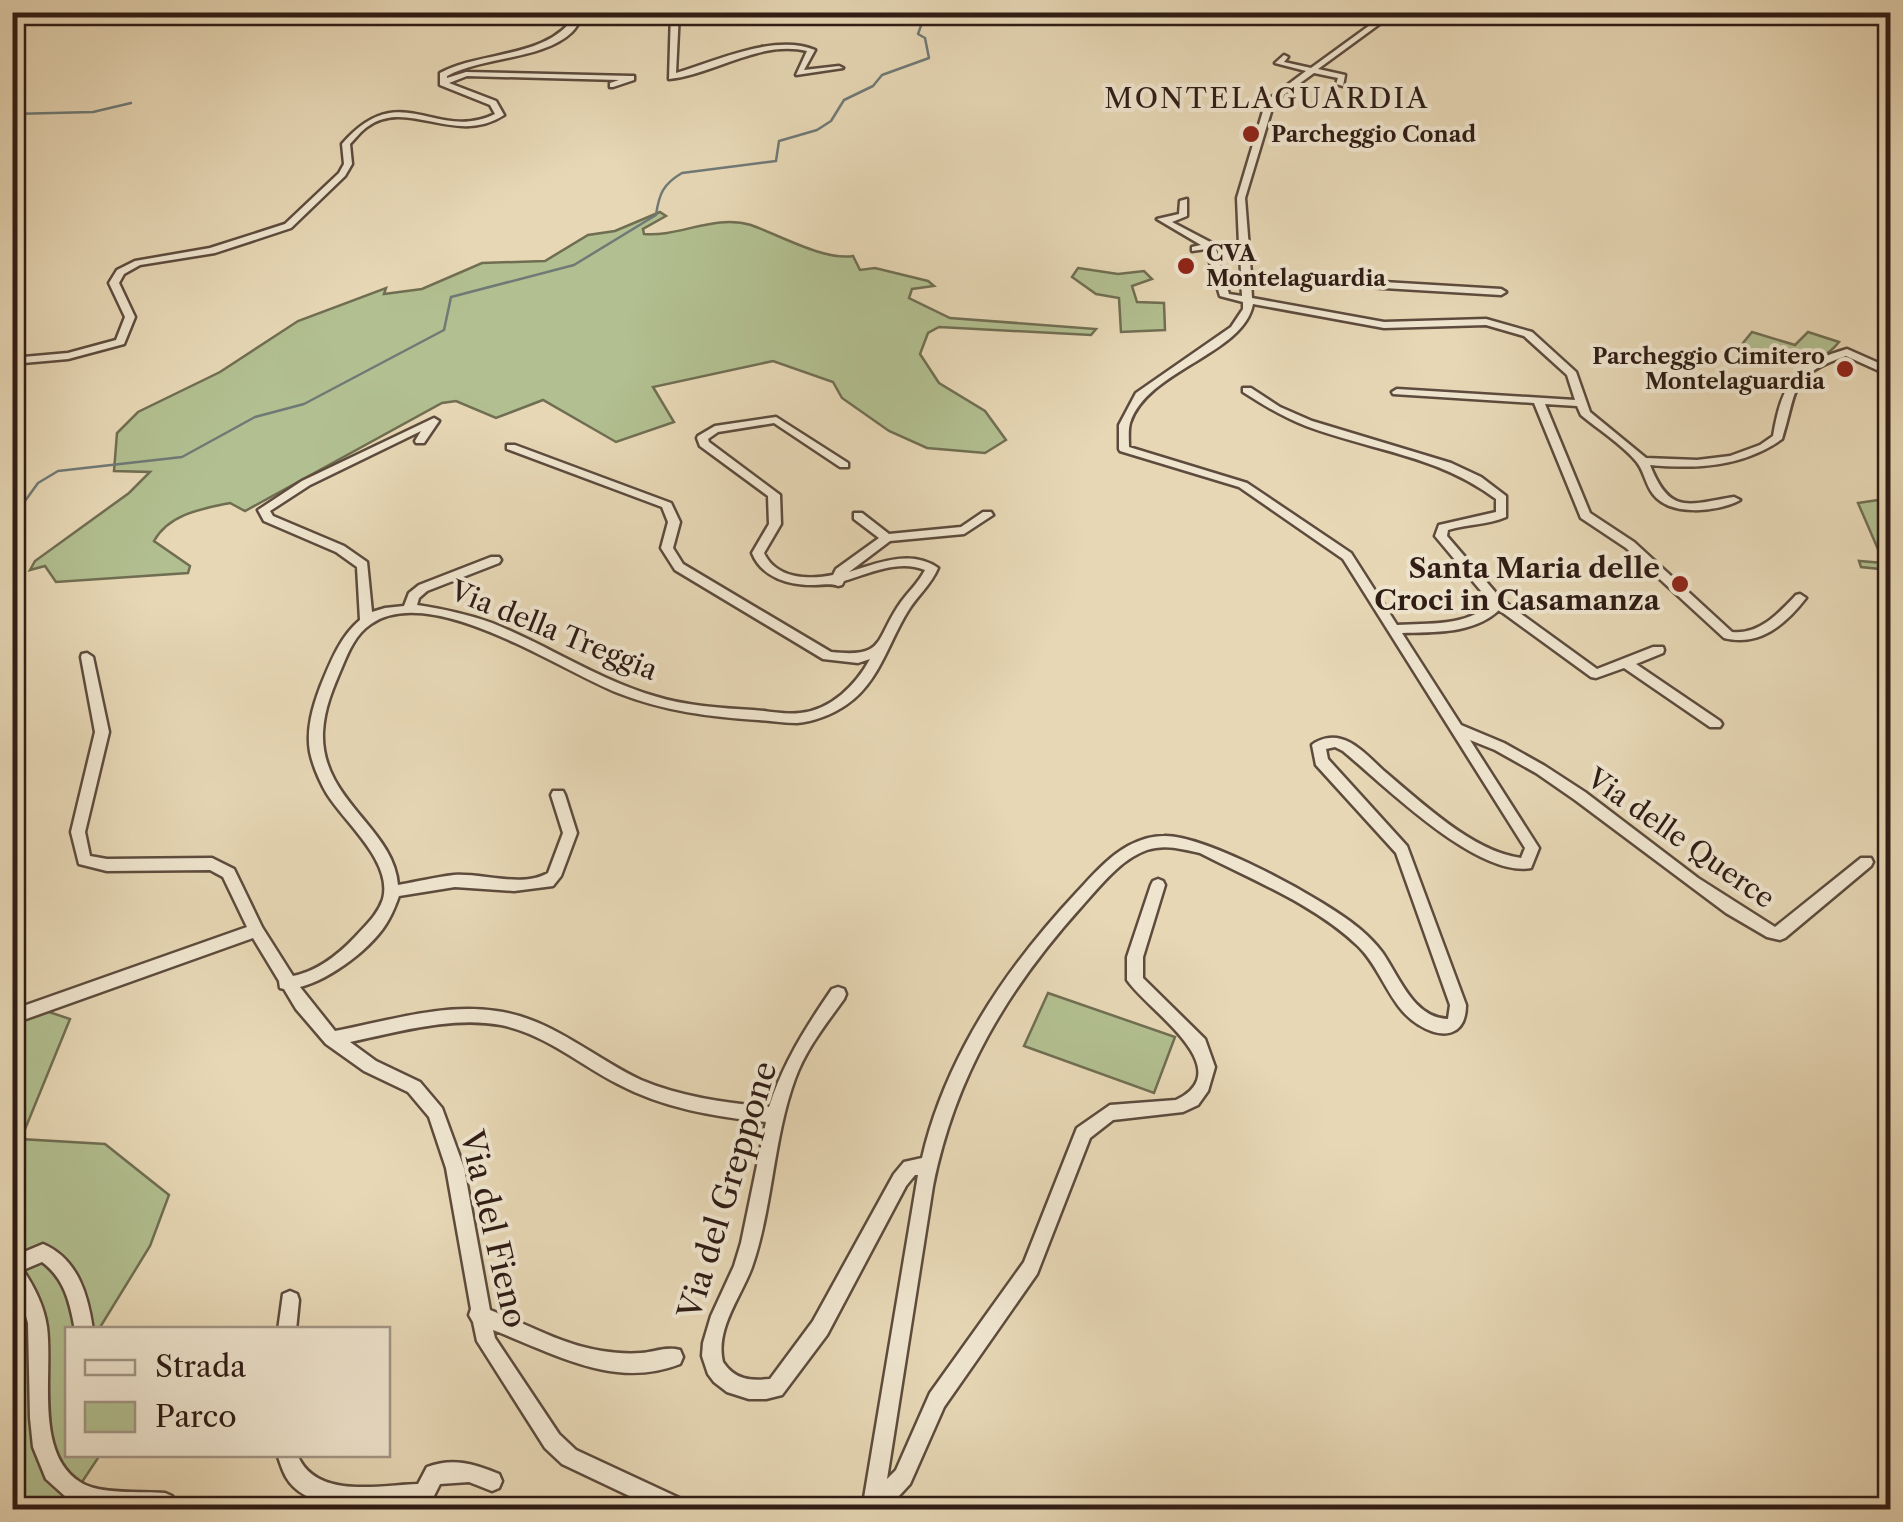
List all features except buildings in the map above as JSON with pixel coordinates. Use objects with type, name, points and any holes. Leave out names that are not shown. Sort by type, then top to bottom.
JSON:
[{"type":"street","points":[[443,83],[443,76],[462,64],[558,41],[574,31],[582,12]]},
{"type":"street","points":[[676,12],[672,77],[790,45],[811,50],[799,73],[838,68]]},
{"type":"street","points":[[872,1509],[928,1165],[947,1104],[985,1023],[1014,977],[1108,868],[1150,841],[1183,842],[1204,849],[1342,924],[1370,949],[1427,1026],[1452,1026],[1458,1018],[1458,1006],[1402,850],[1318,753],[1325,742],[1348,748],[1484,854],[1512,865],[1526,864],[1532,848],[1346,556],[1234,481],[1124,449],[1124,425],[1133,403],[1150,386],[1235,329],[1248,300],[1241,198],[1264,114],[1274,96],[1392,12]]},
{"type":"street","points":[[1284,57],[1280,64],[1342,77],[1340,84]]},
{"type":"street","points":[[443,83],[466,74],[631,78],[613,85]]},
{"type":"street","points":[[12,361],[68,356],[120,342],[130,318],[114,282],[120,272],[138,263],[212,252],[288,226],[342,174],[348,164],[346,144],[367,121],[402,113],[484,123],[500,115],[483,96],[443,83]]},
{"type":"street","points":[[1184,202],[1183,216],[1163,220],[1210,246],[1226,296],[1384,325],[1447,320],[1508,326],[1542,344],[1560,359],[1580,389],[1578,403]]},
{"type":"street","points":[[1195,249],[1244,248]]},
{"type":"street","points":[[1247,277],[1501,292]]},
{"type":"street","points":[[1643,461],[1740,461],[1759,453],[1778,437],[1784,398],[1802,370],[1825,358],[1847,352],[1890,372]]},
{"type":"street","points":[[1247,390],[1328,432],[1487,484],[1502,498],[1502,514],[1492,520],[1452,524],[1444,528],[1441,536],[1498,603],[1584,669],[1603,675],[1658,650]]},
{"type":"street","points":[[1397,392],[1578,403],[1643,461],[1652,490],[1664,504],[1680,508],[1734,500]]},
{"type":"street","points":[[1539,403],[1585,515],[1630,545],[1728,634],[1746,637],[1779,621],[1800,598]]},
{"type":"street","name":"Via della Treggia","points":[[366,620],[410,608],[469,620],[654,701],[785,717],[822,714],[842,704],[868,677],[901,611],[932,568],[918,560],[894,562],[838,582],[797,582],[771,571],[760,561],[758,553],[775,524],[774,495],[704,444],[702,438],[715,430],[776,420],[844,465]]},
{"type":"street","points":[[87,657],[102,732],[78,832],[84,860],[106,865],[222,867],[286,983],[308,982],[324,973],[375,930],[395,891],[391,871],[375,844],[327,781],[320,765],[314,724],[340,655],[366,620],[363,565],[340,549],[268,518],[264,510],[306,482],[434,421],[420,441]]},
{"type":"street","points":[[510,447],[668,505],[674,522],[666,548],[679,567],[816,652],[858,659],[884,648]]},
{"type":"street","points":[[838,582],[840,572],[887,538],[964,530],[987,515]]},
{"type":"street","points":[[858,516],[887,538]]},
{"type":"street","name":"Via della Treggia","points":[[410,608],[413,596],[423,588],[495,560]]},
{"type":"street","points":[[1395,629],[1452,625],[1484,616],[1498,603]]},
{"type":"street","points":[[1626,664],[1715,724]]},
{"type":"street","name":"Via delle Querce","points":[[1456,728],[1550,776],[1772,933],[1780,934],[1866,862]]},
{"type":"street","points":[[395,891],[455,881],[514,885],[548,882],[554,876],[570,833],[558,795]]},
{"type":"street","points":[[872,1509],[903,1476],[937,1400],[1031,1268],[1084,1132],[1110,1113],[1177,1108],[1192,1100],[1202,1086],[1206,1068],[1200,1044],[1135,980],[1135,956],[1158,885]]},
{"type":"street","points":[[12,1016],[256,930]]},
{"type":"street","name":"Via del Fieno","points":[[286,983],[332,1038],[370,1066],[414,1087],[436,1113],[455,1168],[478,1315],[486,1341],[552,1442],[569,1457],[683,1510]]},
{"type":"street","name":"Via del Greppone","points":[[838,994],[788,1075],[743,1266],[712,1343],[714,1365],[728,1382],[750,1392],[775,1388],[820,1328],[900,1180],[910,1168],[928,1165]]},
{"type":"street","points":[[332,1038],[447,1016],[499,1018],[534,1026],[637,1086],[729,1112],[778,1115]]},
{"type":"street","points":[[83,1327],[75,1289],[54,1258],[43,1253],[12,1269],[27,1285],[35,1303],[42,1346],[38,1409],[52,1473],[76,1492],[164,1502],[170,1510]]},
{"type":"street","points":[[287,1327],[290,1300]]},
{"type":"street","points":[[478,1315],[596,1362],[642,1366],[672,1357]]},
{"type":"street","points":[[288,1457],[292,1471],[308,1490],[333,1494],[423,1501],[434,1474],[468,1472],[492,1481]]},
{"type":"green space","points":[[660,212],[666,216],[643,229],[644,234],[724,222],[751,225],[829,255],[853,256],[860,270],[875,268],[928,281],[934,286],[912,289],[909,298],[950,318],[1096,329],[1091,335],[939,327],[928,333],[920,354],[939,383],[985,411],[1006,440],[985,453],[927,448],[889,431],[842,398],[833,382],[773,361],[653,387],[674,422],[616,442],[543,400],[496,418],[456,401],[442,403],[245,511],[230,503],[187,514],[168,525],[154,541],[190,566],[188,573],[56,582],[45,566],[30,570],[35,561],[129,493],[150,472],[114,471],[117,433],[138,412],[220,372],[298,321],[386,288],[384,294],[422,289],[482,263],[545,261],[588,235],[615,231]]},
{"type":"green space","points":[[1078,268],[1118,274],[1144,271],[1152,279],[1132,286],[1137,302],[1164,303],[1165,330],[1121,332],[1119,298],[1096,294],[1072,277]]},
{"type":"green space","points":[[1752,332],[1795,345],[1808,332],[1839,342],[1817,359],[1792,362],[1738,349]]},
{"type":"green space","points":[[1890,501],[1890,570],[1861,567],[1859,561],[1884,563],[1858,503]]},
{"type":"green space","points":[[1048,993],[1175,1037],[1154,1093],[1024,1046]]},
{"type":"green space","points":[[22,1003],[70,1019],[21,1139],[105,1144],[169,1195],[150,1246],[100,1327],[65,1327],[65,1457],[99,1457],[64,1509],[13,1509],[12,1008]]},
{"type":"waterway","points":[[12,504],[25,501],[38,483],[58,471],[182,457],[255,417],[304,404],[444,330],[451,297],[574,265],[656,215],[663,190],[682,173],[776,161],[779,141],[817,130],[831,121],[844,100],[873,86],[882,75],[929,58],[925,38],[918,34],[926,12]]},
{"type":"waterway","points":[[12,114],[93,112],[131,103]]},
{"type":"place","name":"Parcheggio Conad","points":[[1251,134]]},
{"type":"place","name":"CVA Montelaguardia","points":[[1186,266]]},
{"type":"place","name":"Parcheggio Cimitero Montelaguardia","points":[[1845,369]]},
{"type":"place","name":"Santa Maria delle Croci in Casamanza","points":[[1680,584]]},
{"type":"district","name":"MONTELAGUARDIA","points":[[1267,98]]}]
